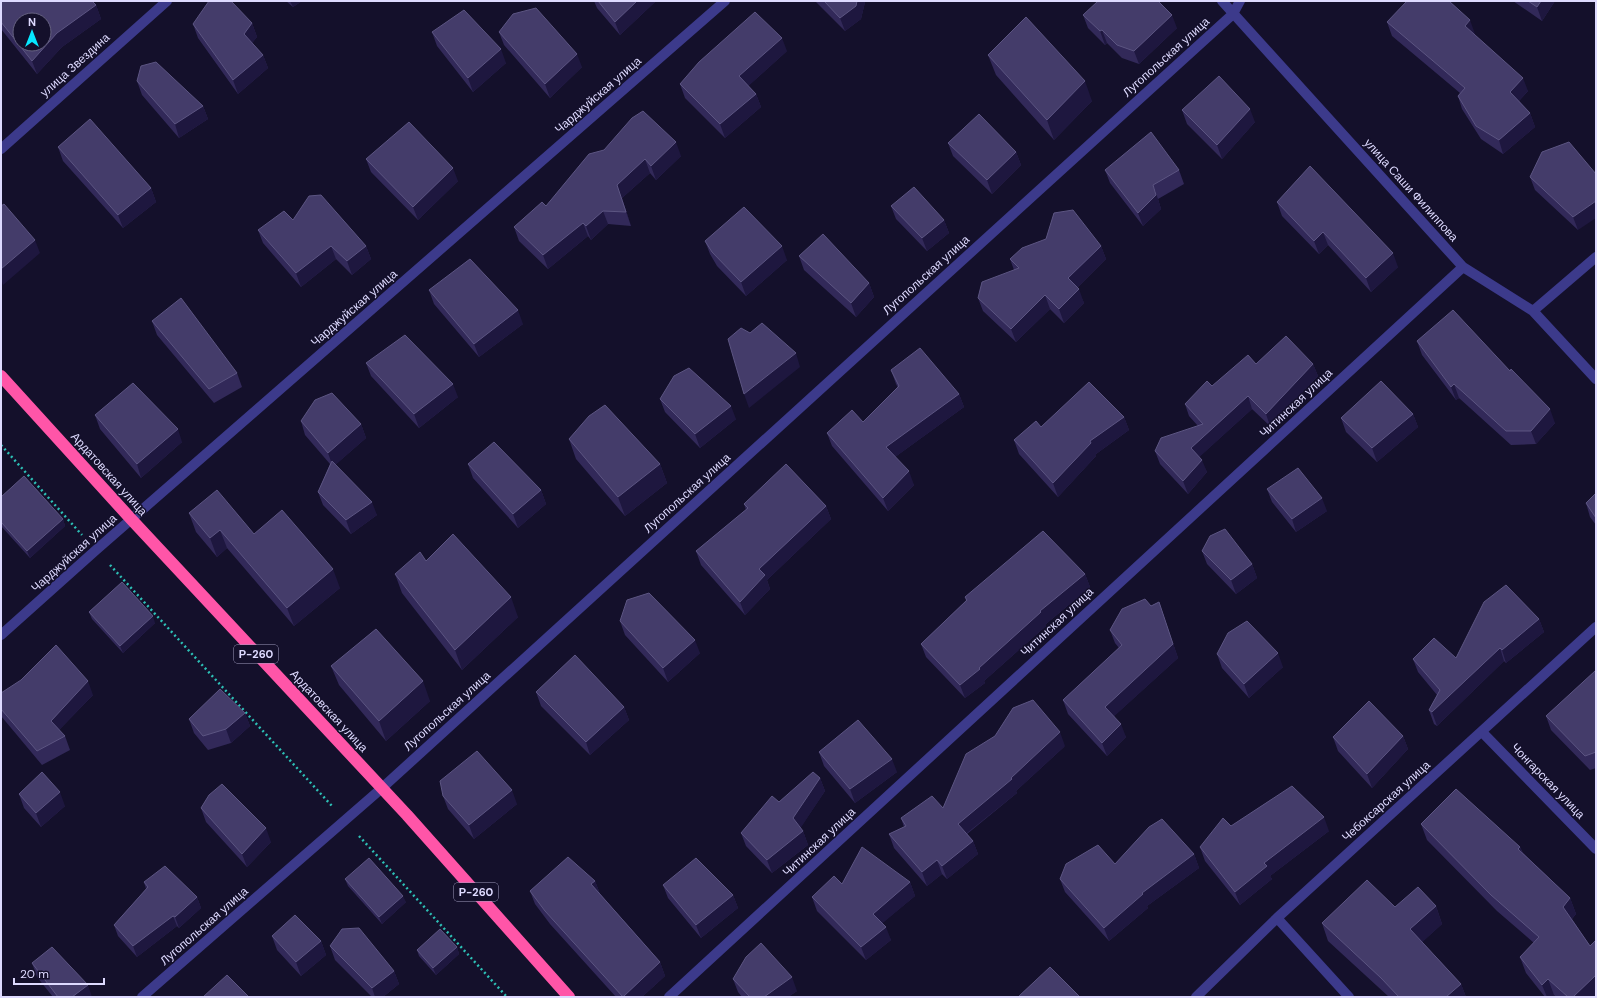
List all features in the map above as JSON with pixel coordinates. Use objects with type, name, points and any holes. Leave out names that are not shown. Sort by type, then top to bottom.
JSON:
[{"type":"highway","name":"Ардатовская улица","points":[[1,376],[131,519],[382,788],[569,997]]},
{"type":"street","name":"улица Звездина","points":[[1,149],[167,1]]},
{"type":"street","name":"Чарджуйская улица","points":[[1,635],[131,519],[725,1]]},
{"type":"street","name":"улица Саши Филиппова","points":[[1222,1],[1463,266],[1533,311],[1596,379]]},
{"type":"street","name":"Лугопольская улица","points":[[142,997],[382,788],[1233,14],[1240,1]]},
{"type":"street","points":[[1533,311],[1596,257]]},
{"type":"street","name":"Читинская улица","points":[[669,997],[1463,266]]},
{"type":"street","name":"Чебоксарская улица","points":[[1196,997],[1277,918],[1596,627]]},
{"type":"street","name":"Чонгарская улица","points":[[1482,732],[1596,849]]},
{"type":"street","points":[[1277,918],[1349,997]]},
{"type":"path","points":[[1,445],[346,820],[506,997]]},
{"type":"building","points":[[1,1],[92,1],[96,5],[57,33],[52,39],[52,12],[12,12],[12,36],[1,22]]},
{"type":"building","points":[[209,1],[231,1],[252,23],[244,34],[263,55],[233,80],[193,24]]},
{"type":"building","points":[[598,1],[637,1],[615,22]]},
{"type":"building","points":[[824,1],[857,1],[856,6],[840,18]]},
{"type":"building","points":[[1098,1],[1158,1],[1172,15],[1134,51],[1117,45],[1102,30],[1100,31],[1083,15]]},
{"type":"building","points":[[1407,1],[1449,1],[1470,20],[1465,26],[1523,78],[1510,92],[1530,113],[1499,140],[1476,126],[1458,96],[1465,88],[1387,22]]},
{"type":"building","points":[[1528,1],[1541,1],[1537,7]]},
{"type":"building","points":[[536,8],[577,54],[545,84],[499,32],[513,14]]},
{"type":"building","points":[[464,10],[501,49],[468,78],[432,32]]},
{"type":"building","points":[[755,12],[782,38],[739,76],[756,94],[720,124],[680,84],[699,62]]},
{"type":"building","points":[[1026,17],[1085,81],[1047,120],[988,55]]},
{"type":"building","points":[[25,52],[40,52],[32,61]]},
{"type":"building","points":[[156,62],[203,106],[175,124],[137,81],[141,66]]},
{"type":"building","points":[[1219,76],[1250,109],[1217,145],[1182,110]]},
{"type":"building","points":[[643,111],[676,142],[651,166],[645,159],[617,185],[626,212],[603,211],[586,226],[583,223],[543,255],[514,227],[542,202],[546,206],[589,154],[604,150],[632,118]]},
{"type":"building","points":[[979,114],[1016,152],[987,180],[948,143]]},
{"type":"building","points":[[90,119],[151,188],[118,215],[58,147]]},
{"type":"building","points":[[409,122],[453,168],[413,207],[366,159]]},
{"type":"building","points":[[1151,132],[1179,170],[1153,185],[1156,195],[1138,213],[1105,170]]},
{"type":"building","points":[[1569,142],[1596,174],[1596,201],[1573,217],[1530,177],[1542,152]]},
{"type":"building","points":[[1310,166],[1393,253],[1366,278],[1323,232],[1314,241],[1277,202]]},
{"type":"building","points":[[914,187],[944,220],[922,238],[891,206]]},
{"type":"building","points":[[321,195],[366,246],[347,261],[331,246],[296,273],[258,230],[284,211],[293,220],[309,196]]},
{"type":"building","points":[[4,204],[35,240],[1,269],[1,206]]},
{"type":"building","points":[[744,207],[782,246],[741,282],[712,252],[705,241]]},
{"type":"building","points":[[1073,210],[1101,246],[1068,278],[1079,289],[1059,309],[1045,295],[1011,329],[978,298],[982,282],[1019,268],[1010,259],[1022,248],[1046,239],[1054,213]]},
{"type":"building","points":[[823,234],[869,283],[851,303],[799,256]]},
{"type":"building","points":[[470,259],[518,310],[474,344],[429,290]]},
{"type":"building","points":[[181,298],[237,373],[209,389],[152,321]]},
{"type":"building","points":[[1453,310],[1510,371],[1511,369],[1550,409],[1531,431],[1506,431],[1454,384],[1451,387],[1417,341]]},
{"type":"building","points":[[762,323],[796,353],[744,394],[728,339],[741,328],[750,333]]},
{"type":"building","points":[[405,335],[453,384],[414,414],[366,363]]},
{"type":"building","points":[[1286,336],[1313,364],[1266,414],[1248,396],[1191,448],[1202,460],[1183,481],[1155,451],[1161,438],[1203,424],[1185,404],[1207,381],[1212,386],[1248,355],[1256,364]]},
{"type":"building","points":[[920,348],[959,394],[886,447],[909,471],[883,498],[827,433],[852,410],[863,422],[899,386],[891,370]]},
{"type":"building","points":[[689,368],[731,406],[695,434],[660,399],[674,376]]},
{"type":"building","points":[[1381,381],[1413,414],[1372,448],[1341,418]]},
{"type":"building","points":[[1089,382],[1124,417],[1090,441],[1091,443],[1053,483],[1014,440],[1036,421],[1041,427]]},
{"type":"building","points":[[133,383],[178,429],[137,464],[95,415]]},
{"type":"building","points":[[332,393],[361,424],[328,453],[301,421],[315,400]]},
{"type":"building","points":[[605,405],[660,464],[618,497],[569,439],[589,416]]},
{"type":"building","points":[[494,442],[541,490],[513,514],[468,464]]},
{"type":"building","points":[[332,461],[372,502],[346,520],[318,492]]},
{"type":"building","points":[[786,464],[826,506],[759,569],[765,575],[740,602],[696,551],[748,508],[744,504]]},
{"type":"building","points":[[1298,468],[1322,498],[1292,519],[1267,489]]},
{"type":"building","points":[[24,476],[63,519],[27,551],[1,522],[1,497]]},
{"type":"building","points":[[217,490],[254,534],[282,510],[333,569],[287,608],[220,530],[210,538],[189,513]]},
{"type":"building","points":[[1596,493],[1596,518],[1586,503]]},
{"type":"building","points":[[1225,529],[1252,564],[1231,580],[1202,551],[1210,536]]},
{"type":"building","points":[[1043,531],[1085,574],[1040,611],[1041,612],[979,668],[980,669],[960,685],[921,644],[967,600],[965,597]]},
{"type":"building","points":[[453,534],[511,597],[455,650],[395,574],[420,552],[426,561]]},
{"type":"building","points":[[122,582],[153,616],[120,646],[89,612]]},
{"type":"building","points":[[1506,585],[1539,619],[1502,650],[1500,648],[1432,712],[1429,710],[1440,690],[1413,659],[1434,638],[1456,658],[1484,602]]},
{"type":"building","points":[[649,593],[695,640],[663,668],[620,621],[627,600]]},
{"type":"building","points":[[1145,599],[1151,606],[1159,602],[1173,644],[1105,707],[1121,724],[1102,743],[1063,700],[1122,645],[1110,630],[1122,609]]},
{"type":"building","points":[[1247,621],[1278,653],[1244,684],[1217,654],[1228,633]]},
{"type":"building","points":[[376,629],[423,681],[379,721],[331,666]]},
{"type":"building","points":[[56,645],[88,681],[51,721],[65,736],[37,751],[1,709],[1,693],[21,680]]},
{"type":"building","points":[[575,655],[624,707],[586,742],[536,692]]},
{"type":"building","points":[[1595,671],[1596,752],[1585,756],[1546,716]]},
{"type":"building","points":[[220,689],[245,713],[226,729],[203,736],[189,719]]},
{"type":"building","points":[[1033,700],[1060,732],[1011,778],[1012,779],[958,824],[973,841],[942,866],[937,860],[922,872],[889,834],[906,826],[901,818],[932,796],[943,808],[966,754],[995,736],[1013,708]]},
{"type":"building","points":[[1369,701],[1403,736],[1367,774],[1333,737]]},
{"type":"building","points":[[858,720],[892,759],[850,789],[819,752]]},
{"type":"building","points":[[477,751],[512,790],[469,825],[443,796],[440,781]]},
{"type":"building","points":[[42,772],[60,792],[36,813],[19,794]]},
{"type":"building","points":[[813,772],[820,778],[793,818],[803,831],[767,860],[741,833],[772,796],[779,802]]},
{"type":"building","points":[[222,784],[266,828],[242,854],[201,808],[209,795]]},
{"type":"building","points":[[1292,786],[1324,817],[1264,863],[1267,866],[1235,892],[1200,847],[1223,818],[1231,826]]},
{"type":"building","points":[[1456,789],[1520,847],[1518,849],[1570,898],[1563,907],[1590,946],[1596,940],[1596,975],[1573,997],[1568,997],[1548,979],[1542,985],[1520,957],[1539,937],[1491,895],[1421,824]]},
{"type":"building","points":[[1162,819],[1194,854],[1142,893],[1143,894],[1104,928],[1060,879],[1066,864],[1098,845],[1115,864],[1149,827]]},
{"type":"building","points":[[862,847],[910,882],[873,914],[886,927],[861,947],[812,897],[834,876],[842,884]]},
{"type":"building","points":[[568,857],[595,881],[591,884],[660,962],[623,997],[545,911],[530,891]]},
{"type":"building","points":[[369,858],[403,896],[379,917],[345,879]]},
{"type":"building","points":[[696,858],[733,895],[696,925],[663,885]]},
{"type":"building","points":[[165,866],[197,897],[175,917],[173,916],[133,946],[114,925],[148,887],[144,882]]},
{"type":"building","points":[[1367,880],[1395,907],[1418,887],[1436,906],[1410,929],[1461,984],[1446,997],[1399,997],[1381,978],[1322,923]]},
{"type":"building","points":[[295,915],[321,941],[296,962],[272,936]]},
{"type":"building","points":[[359,928],[394,971],[372,988],[330,946],[342,929]]},
{"type":"building","points":[[440,929],[457,947],[433,968],[417,950]]},
{"type":"building","points":[[761,943],[792,977],[764,997],[750,997],[733,979],[746,957]]},
{"type":"building","points":[[52,947],[88,985],[72,997],[58,997],[32,963]]},
{"type":"building","points":[[1050,967],[1080,997],[1018,997]]},
{"type":"building","points":[[227,975],[249,997],[203,997]]}]
